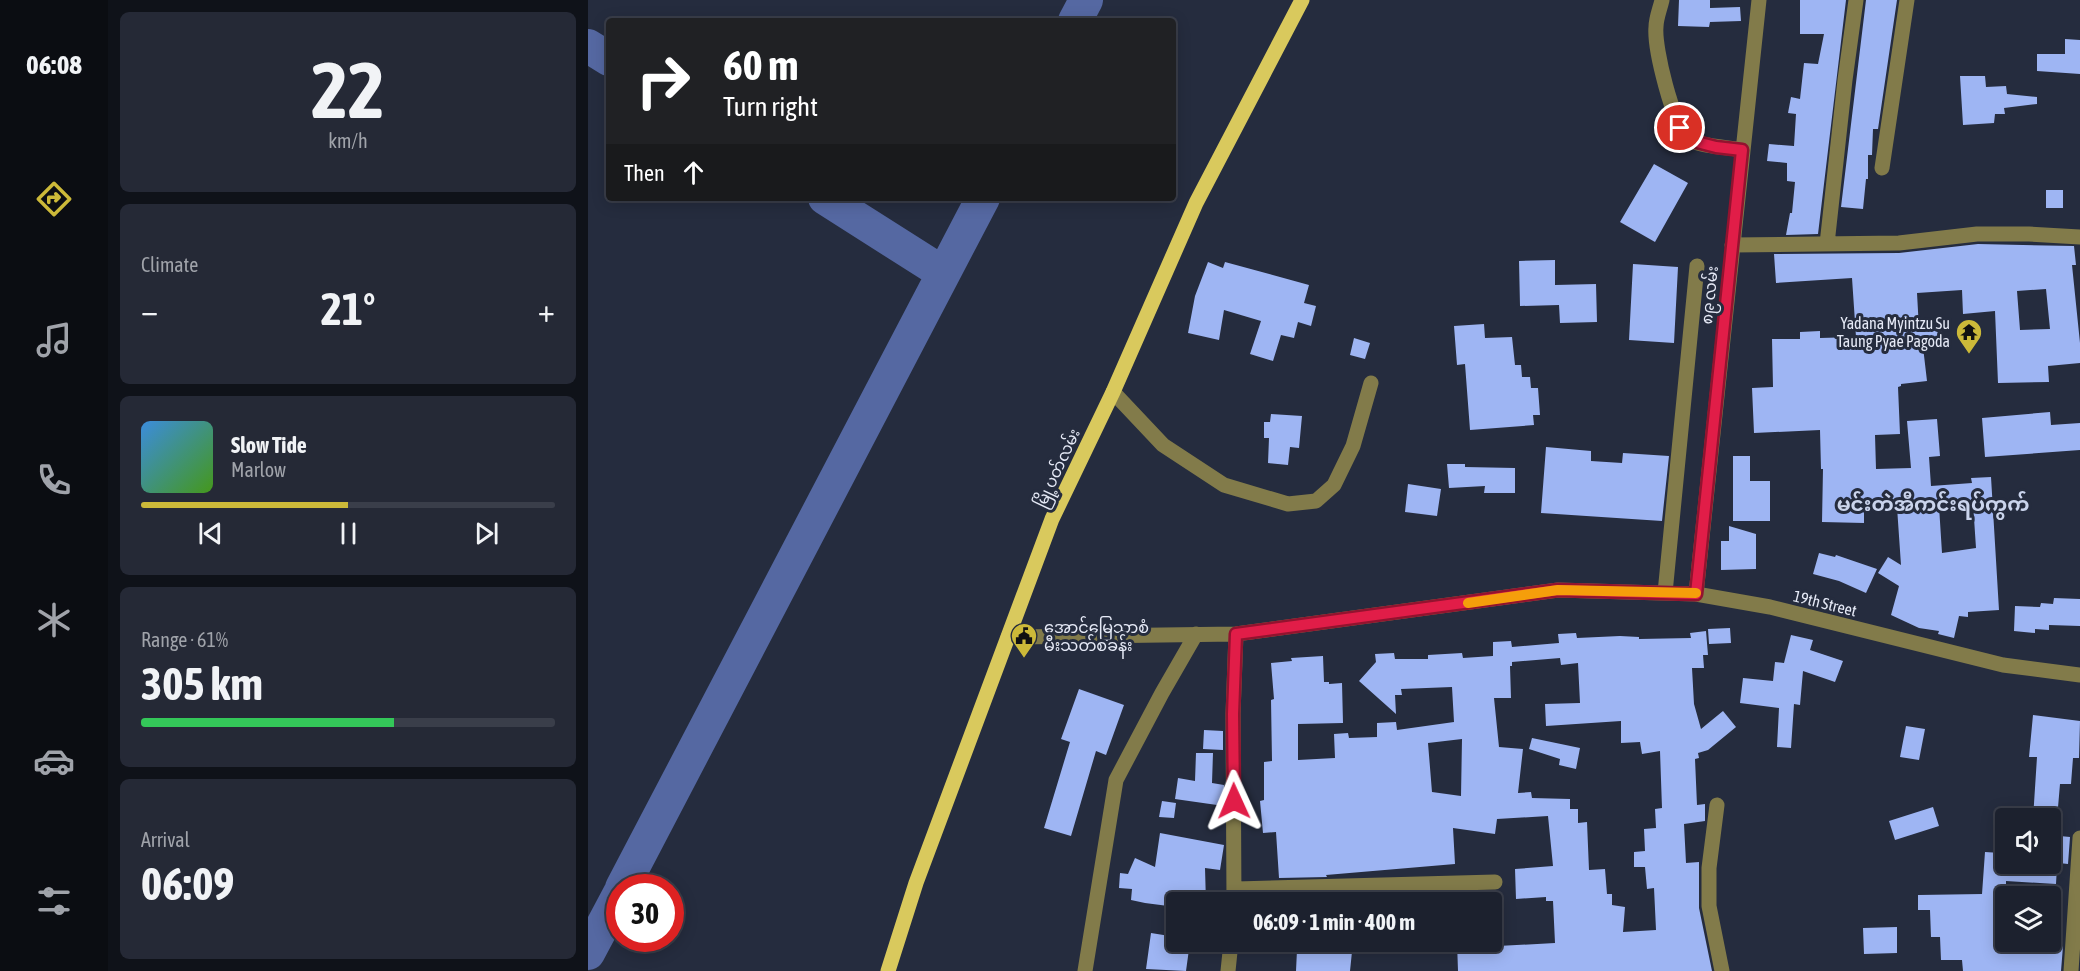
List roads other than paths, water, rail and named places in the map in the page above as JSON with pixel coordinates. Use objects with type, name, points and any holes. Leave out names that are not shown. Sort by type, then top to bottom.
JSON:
[{"type":"main road","name":"မြို့ပတ်လမ်း","points":[[888,971],[916,883],[1052,519],[1113,392],[1196,203],[1302,0]]},
{"type":"street","points":[[1662,0],[1656,27],[1657,47],[1680,128],[1689,140],[1716,147],[1742,150]]},
{"type":"street","name":"၈၉ လမ်း","points":[[1696,594],[1759,0]]},
{"type":"street","points":[[1827,244],[1856,0]]},
{"type":"street","points":[[1882,168],[1907,0]]},
{"type":"street","points":[[1732,245],[1899,243],[1977,234],[2080,237]]},
{"type":"street","points":[[1665,593],[1698,266]]},
{"type":"street","points":[[1113,392],[1163,445],[1224,485],[1288,504],[1316,501],[1334,485],[1353,446],[1371,383]]},
{"type":"street","name":"19th Street","points":[[1008,637],[1236,634],[1558,590],[1696,594],[1770,607],[2003,665],[2080,675]]},
{"type":"street","points":[[1085,971],[1116,780],[1196,634]]},
{"type":"street","points":[[1235,892],[1233,714],[1236,634]]},
{"type":"street","points":[[1718,805],[1709,868],[1709,906],[1722,971]]},
{"type":"street","points":[[2071,971],[2080,838]]},
{"type":"street","points":[[1309,892],[1495,882]]},
{"type":"street","points":[[1228,971],[1230,952]]},
{"type":"waterway","points":[[1077,18],[1086,0]]},
{"type":"waterway","points":[[588,46],[606,57]]},
{"type":"waterway","points":[[830,201],[943,273]]},
{"type":"waterway","points":[[629,874],[981,201]]},
{"type":"waterway","points":[[588,953],[606,919]]},
{"type":"place","name":"Yadana Myintzu Su Taung Pyae Pagoda","points":[[1969,355]]},
{"type":"place","name":"အောင်မြေသာစံ မီးသတ်စခန်း","points":[[1024,659]]},
{"type":"district","name":"မင်းတဲအီကင်းရပ်ကွက်","points":[[1933,504]]}]
